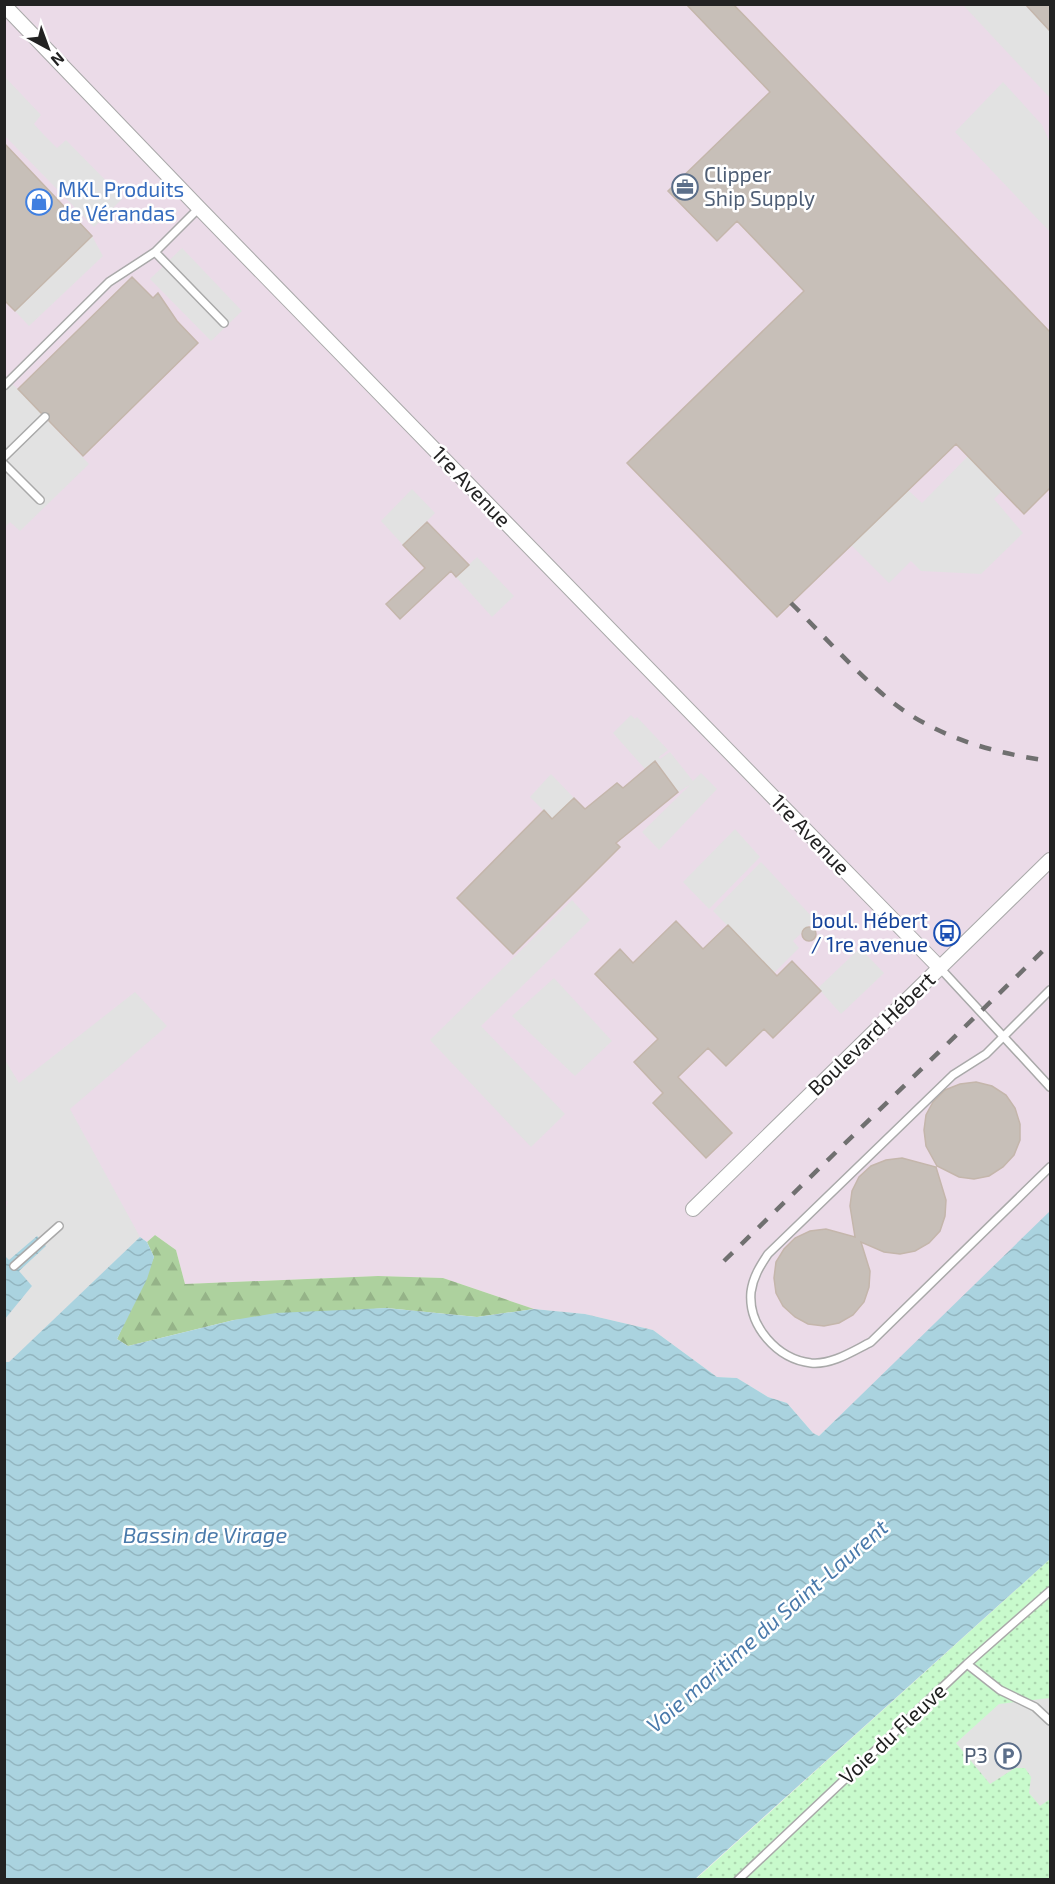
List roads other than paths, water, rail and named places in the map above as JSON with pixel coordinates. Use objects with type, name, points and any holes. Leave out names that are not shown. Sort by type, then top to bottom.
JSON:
[{"type":"street","name":"1re Avenue","points":[[4,5],[940,968]]},
{"type":"street","name":"Boulevard Hébert","points":[[693,1209],[1050,860]]},
{"type":"lane","points":[[4,386],[110,282],[156,252],[199,208]]},
{"type":"lane","points":[[156,252],[224,323]]},
{"type":"lane","points":[[4,457],[45,417]]},
{"type":"lane","points":[[4,464],[40,500]]},
{"type":"lane","points":[[940,968],[1050,1087]]},
{"type":"lane","points":[[1050,990],[986,1054],[953,1075],[768,1254],[756,1273],[751,1293],[753,1313],[762,1332],[772,1346],[788,1356],[811,1363],[840,1358],[871,1342],[1050,1167]]},
{"type":"lane","points":[[14,1266],[59,1226]]},
{"type":"lane","name":"Voie du Fleuve","points":[[738,1880],[967,1664],[1050,1591]]},
{"type":"lane","points":[[967,1664],[1000,1690],[1035,1707],[1050,1720]]},
{"type":"water","points":[[1050,1211],[1050,1559],[695,1879],[5,1879],[5,1362],[9,1362],[140,1237],[147,1242],[154,1257],[147,1279],[117,1339],[128,1346],[234,1320],[276,1313],[386,1308],[477,1317],[534,1309],[585,1314],[653,1330],[717,1377],[737,1378],[768,1397],[787,1403],[813,1433],[819,1436]]},
{"type":"water","points":[[37,1236],[46,1246],[19,1271],[32,1286],[5,1319],[5,1256],[9,1260]]},
{"type":"railway","points":[[791,603],[873,686],[904,711],[963,741],[1006,753],[1050,761]]},
{"type":"railway","points":[[724,1261],[1050,944]]},
{"type":"place","name":"Clipper Ship Supply","points":[[685,187]]},
{"type":"place","name":"MKL Produits de Vérandas","points":[[39,202]]},
{"type":"place","name":"boul. Hébert / 1re avenue","points":[[947,933]]},
{"type":"place","name":"P3","points":[[1008,1756]]},
{"type":"water label","name":"Bassin de Virage","points":[[205,1535]]},
{"type":"water label","name":"Voie maritime du Saint-Laurent","points":[[767,1626]]}]
